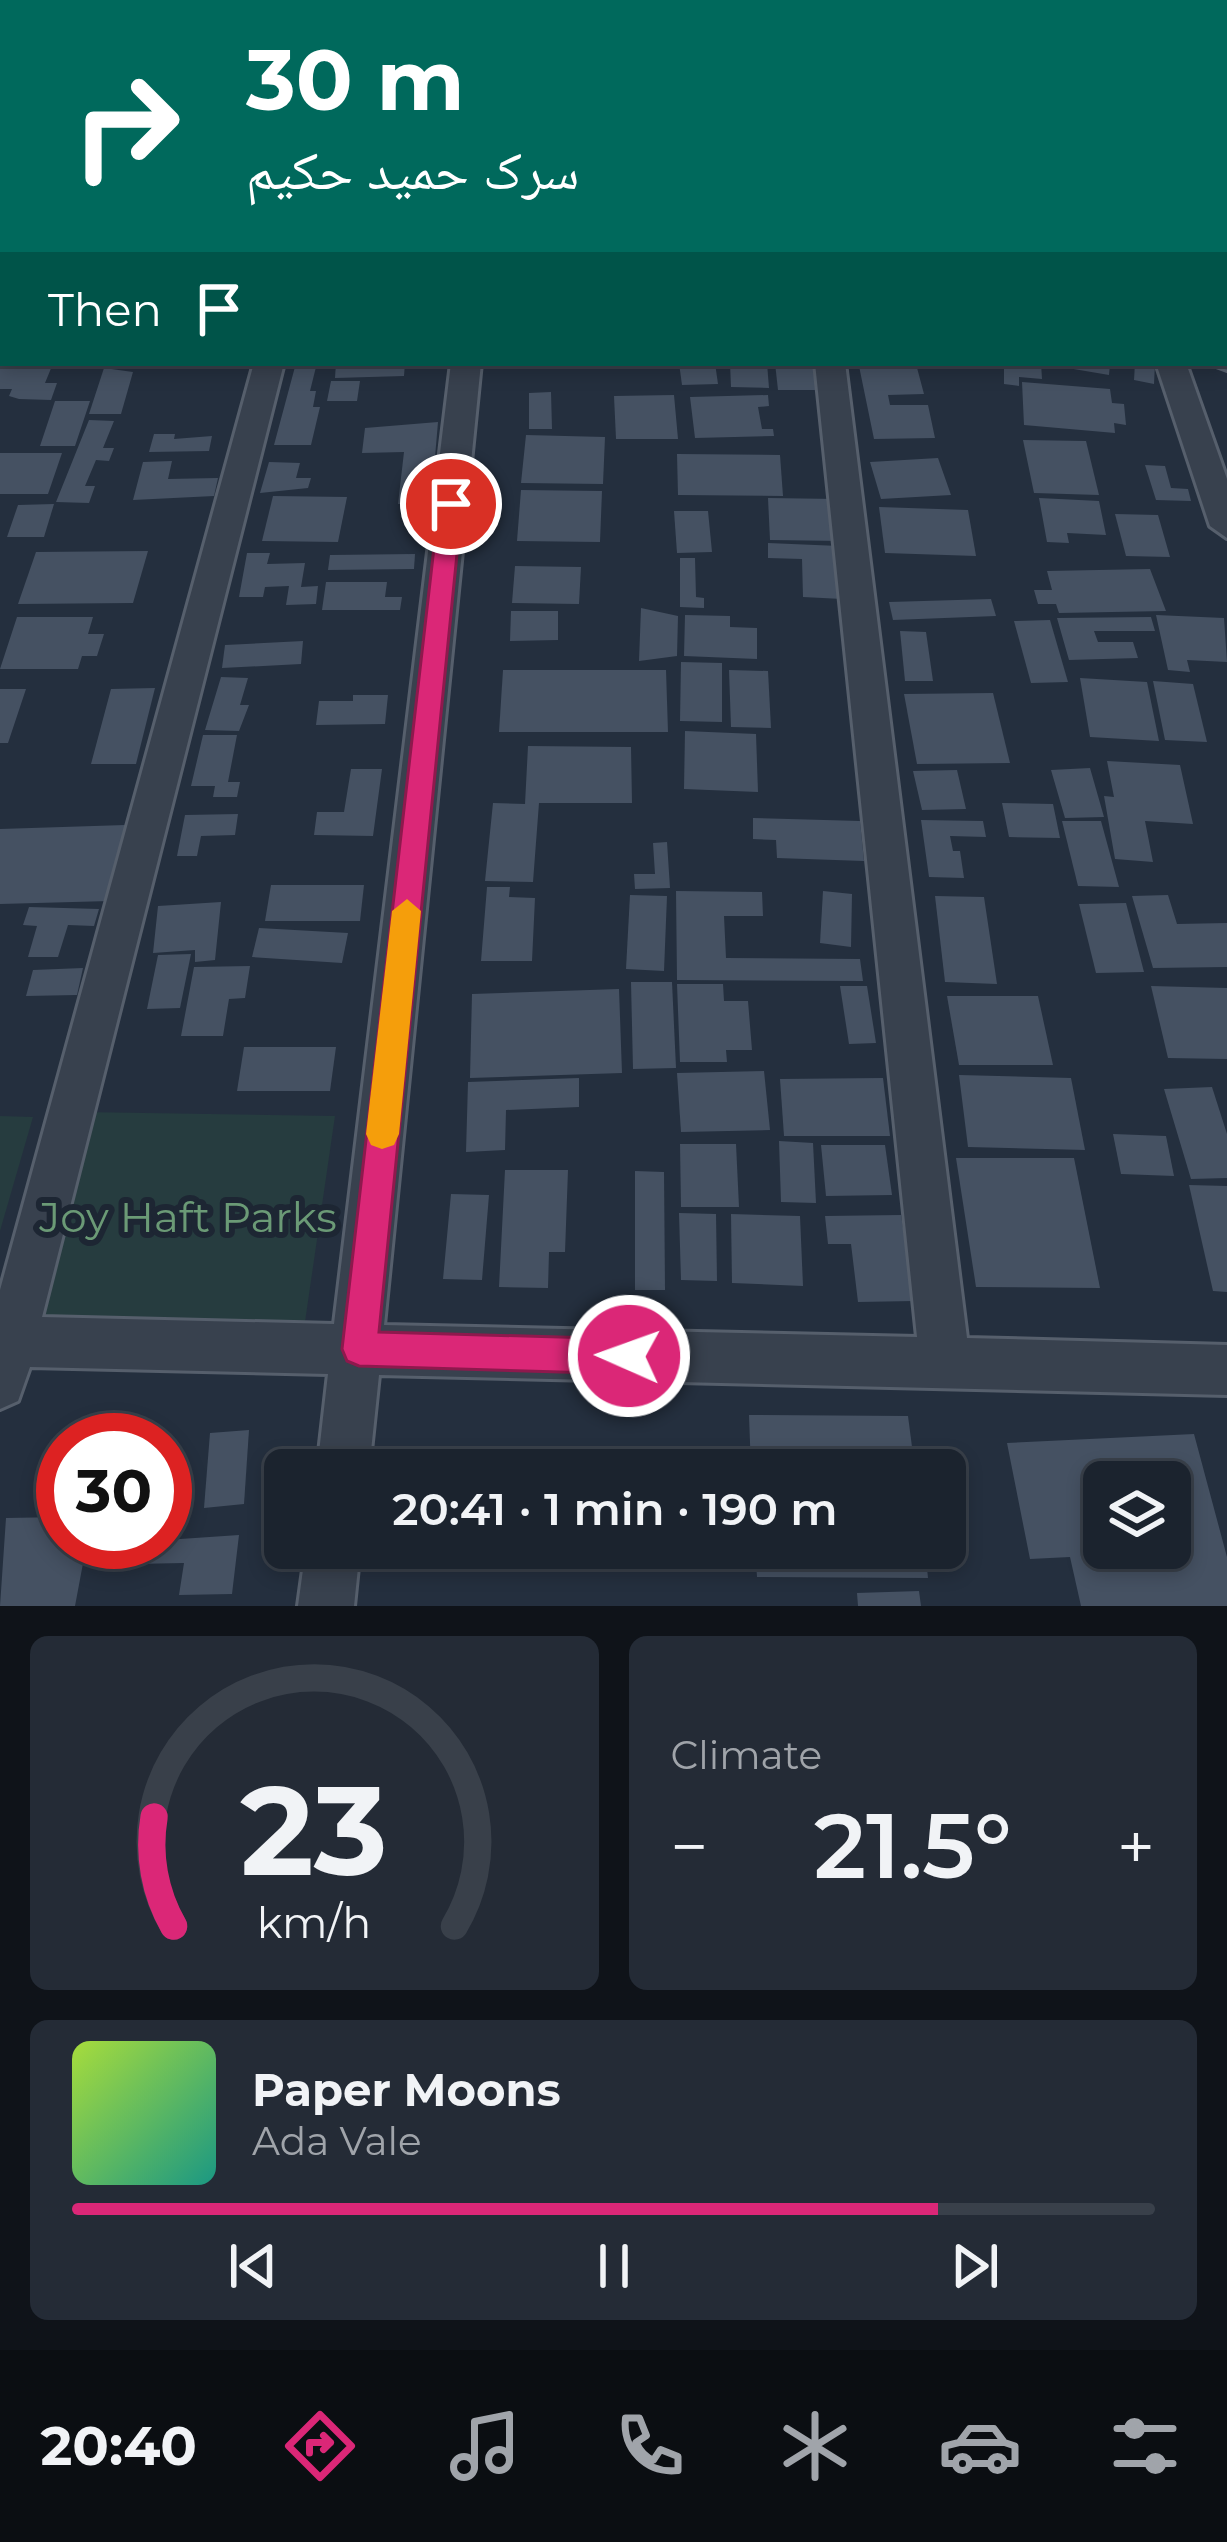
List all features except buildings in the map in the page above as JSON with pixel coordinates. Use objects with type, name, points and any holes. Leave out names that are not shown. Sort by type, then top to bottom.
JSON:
[{"type":"street","points":[[268,366],[4,1355],[359,1349],[1227,1370]]},
{"type":"street","points":[[347,1449],[466,366]]},
{"type":"street","points":[[830,366],[945,1365]]},
{"type":"street","points":[[1172,366],[1227,526]]},
{"type":"street","points":[[326,1606],[330,1569]]},
{"type":"green space","name":"Joy Haft Parks","points":[[82,1112],[335,1116],[305,1322],[29,1317]]},
{"type":"green space","name":"Joy Haft Parks","points":[[0,1116],[33,1117],[0,1231]]},
{"type":"slow traffic","points":[[382,1134],[407,911]]},
{"type":"route","points":[[451,504],[359,1349],[629,1356]]}]
